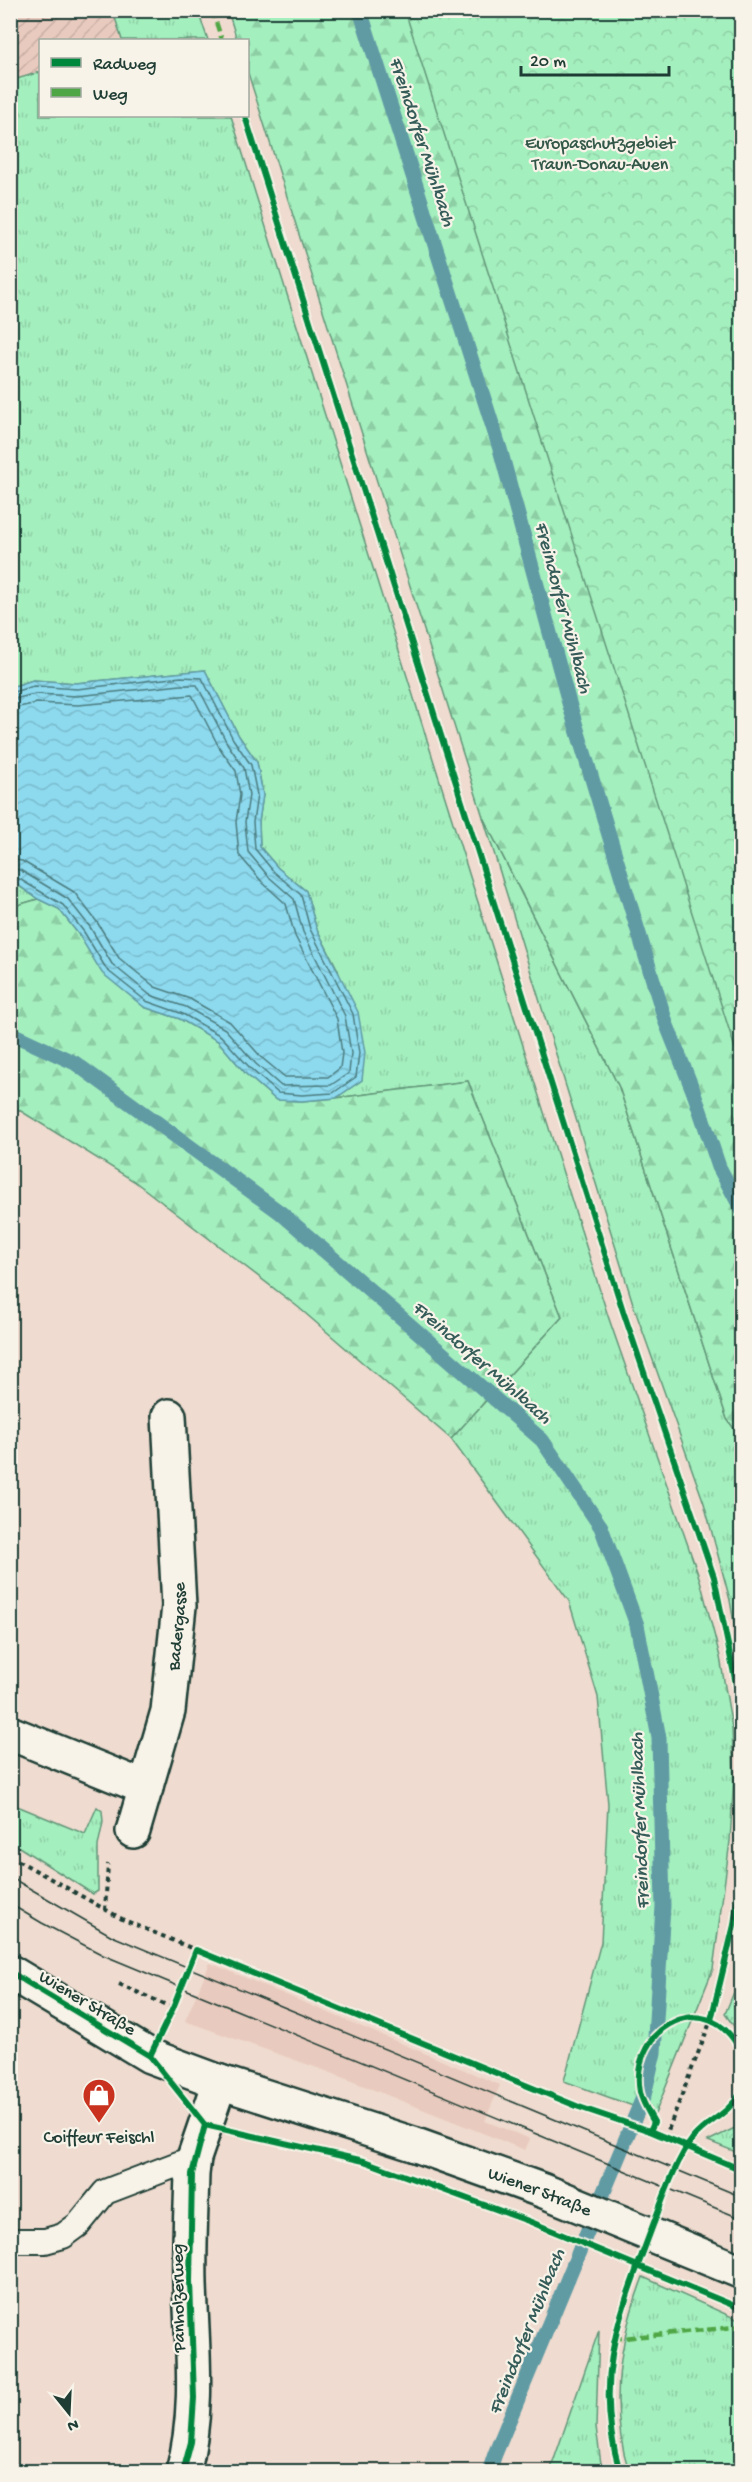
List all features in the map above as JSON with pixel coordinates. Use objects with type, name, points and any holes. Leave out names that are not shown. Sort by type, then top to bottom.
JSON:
[{"type":"street","name":"Badergasse","points":[[133,1831],[168,1711],[179,1606],[170,1416]]},
{"type":"street","points":[[10,1733],[146,1788]]},
{"type":"street","name":"Wiener Straße","points":[[10,1972],[150,2056],[220,2082],[413,2144],[544,2191],[741,2272]]},
{"type":"street","name":"Panholzerweg","points":[[183,2472],[191,2442],[194,2398],[190,2281],[192,2174],[194,2158],[220,2082]]},
{"type":"lane","points":[[10,2241],[45,2241],[63,2236],[78,2224],[105,2192],[194,2158]]},
{"type":"path","points":[[10,1856],[105,1910],[196,1950]]},
{"type":"path","points":[[105,1910],[107,1874]]},
{"type":"path","points":[[665,2138],[711,2020]]},
{"type":"path","points":[[658,2135],[676,2142]]},
{"type":"shaded area","points":[[11,11],[113,11],[122,39],[39,39],[39,72],[11,81]]},
{"type":"shaded area","points":[[210,1963],[500,2085],[485,2121],[530,2139],[525,2150],[329,2072],[185,2021]]},
{"type":"green space","points":[[113,11],[198,11],[208,39],[122,39]]},
{"type":"green space","points":[[228,11],[741,11],[741,1438],[727,1419],[619,1087],[483,817],[249,76],[249,39],[237,39]]},
{"type":"green space","name":"Europaschutzgebiet Traun-Donau-Auen","points":[[405,11],[741,11],[741,1067]]},
{"type":"green space","points":[[39,72],[39,117],[231,117],[608,1316],[700,1580],[720,1657],[732,1728],[734,1777],[730,1841],[713,1969],[655,2114],[564,2081],[601,1942],[608,1804],[598,1697],[569,1601],[451,1439],[562,1317],[468,1081],[336,1098],[362,1080],[338,970],[316,927],[306,891],[278,868],[260,847],[259,822],[263,794],[257,762],[239,736],[205,670],[76,683],[33,680],[11,687],[10,81]]},
{"type":"green space","points":[[483,817],[619,1087],[727,1419],[741,1438],[741,1663],[730,1600],[704,1503],[634,1307]]},
{"type":"green space","points":[[11,881],[38,899],[11,907]]},
{"type":"green space","points":[[38,899],[59,909],[79,935],[144,1007],[180,1019],[218,1041],[246,1074],[276,1100],[302,1101],[336,1098],[468,1081],[562,1317],[451,1439],[298,1307],[134,1181],[11,1105],[11,907]]},
{"type":"green space","points":[[10,1803],[85,1834],[97,1807],[102,1811],[103,1822],[98,1846],[98,1891],[93,1894],[11,1842]]},
{"type":"green space","points":[[741,1950],[742,2036],[725,2014],[734,1992]]},
{"type":"green space","points":[[741,2125],[741,2154],[708,2141]]},
{"type":"green space","points":[[643,2277],[741,2321],[741,2471],[629,2471],[619,2422],[619,2373],[628,2325]]},
{"type":"green space","points":[[599,2330],[596,2427],[602,2471],[550,2471]]},
{"type":"water","points":[[205,670],[239,736],[257,762],[263,795],[259,822],[260,847],[278,868],[306,891],[316,927],[358,1012],[365,1053],[362,1080],[336,1098],[302,1101],[276,1100],[246,1074],[218,1041],[180,1019],[144,1007],[102,973],[79,935],[59,909],[38,899],[11,880],[11,687],[33,680],[76,683]]},
{"type":"waterway","name":"Freindorfer Mühlbach","points":[[360,10],[500,449],[569,703],[666,1023],[694,1093],[719,1167],[742,1210]]},
{"type":"waterway","name":"Freindorfer Mühlbach","points":[[10,1033],[75,1063],[281,1213],[542,1440],[601,1527],[637,1625],[659,1738],[663,1906],[654,2053],[644,2095],[489,2472]]},
{"type":"tram line","points":[[10,1877],[112,1936],[742,2197]]},
{"type":"tram line","points":[[10,1904],[103,1955],[742,2219]]},
{"type":"marked path","points":[[212,10],[222,39]]},
{"type":"marked path","points":[[613,2339],[742,2325]]},
{"type":"cycle path","points":[[245,117],[623,1311],[714,1577],[742,1713]]},
{"type":"cycle path","points":[[711,2020],[734,1925],[742,1866]]},
{"type":"cycle path","points":[[150,2056],[173,2008],[196,1950],[579,2107],[650,2131],[742,2170]]},
{"type":"cycle path","points":[[10,1972],[150,2056],[205,2125],[364,2161],[531,2222],[742,2309]]},
{"type":"cycle path","points":[[650,2131],[654,2122],[641,2096],[640,2069],[646,2048],[659,2032],[674,2022],[692,2017],[711,2021],[728,2033],[742,2054]]},
{"type":"cycle path","points":[[620,2472],[612,2437],[609,2375],[614,2346],[630,2288],[666,2192],[687,2147],[699,2132],[730,2107],[742,2091]]},
{"type":"cycle path","points":[[183,2472],[191,2442],[194,2398],[190,2281],[192,2174],[205,2125]]},
{"type":"place","name":"Coiffeur Feischl","points":[[99,2124]]}]
